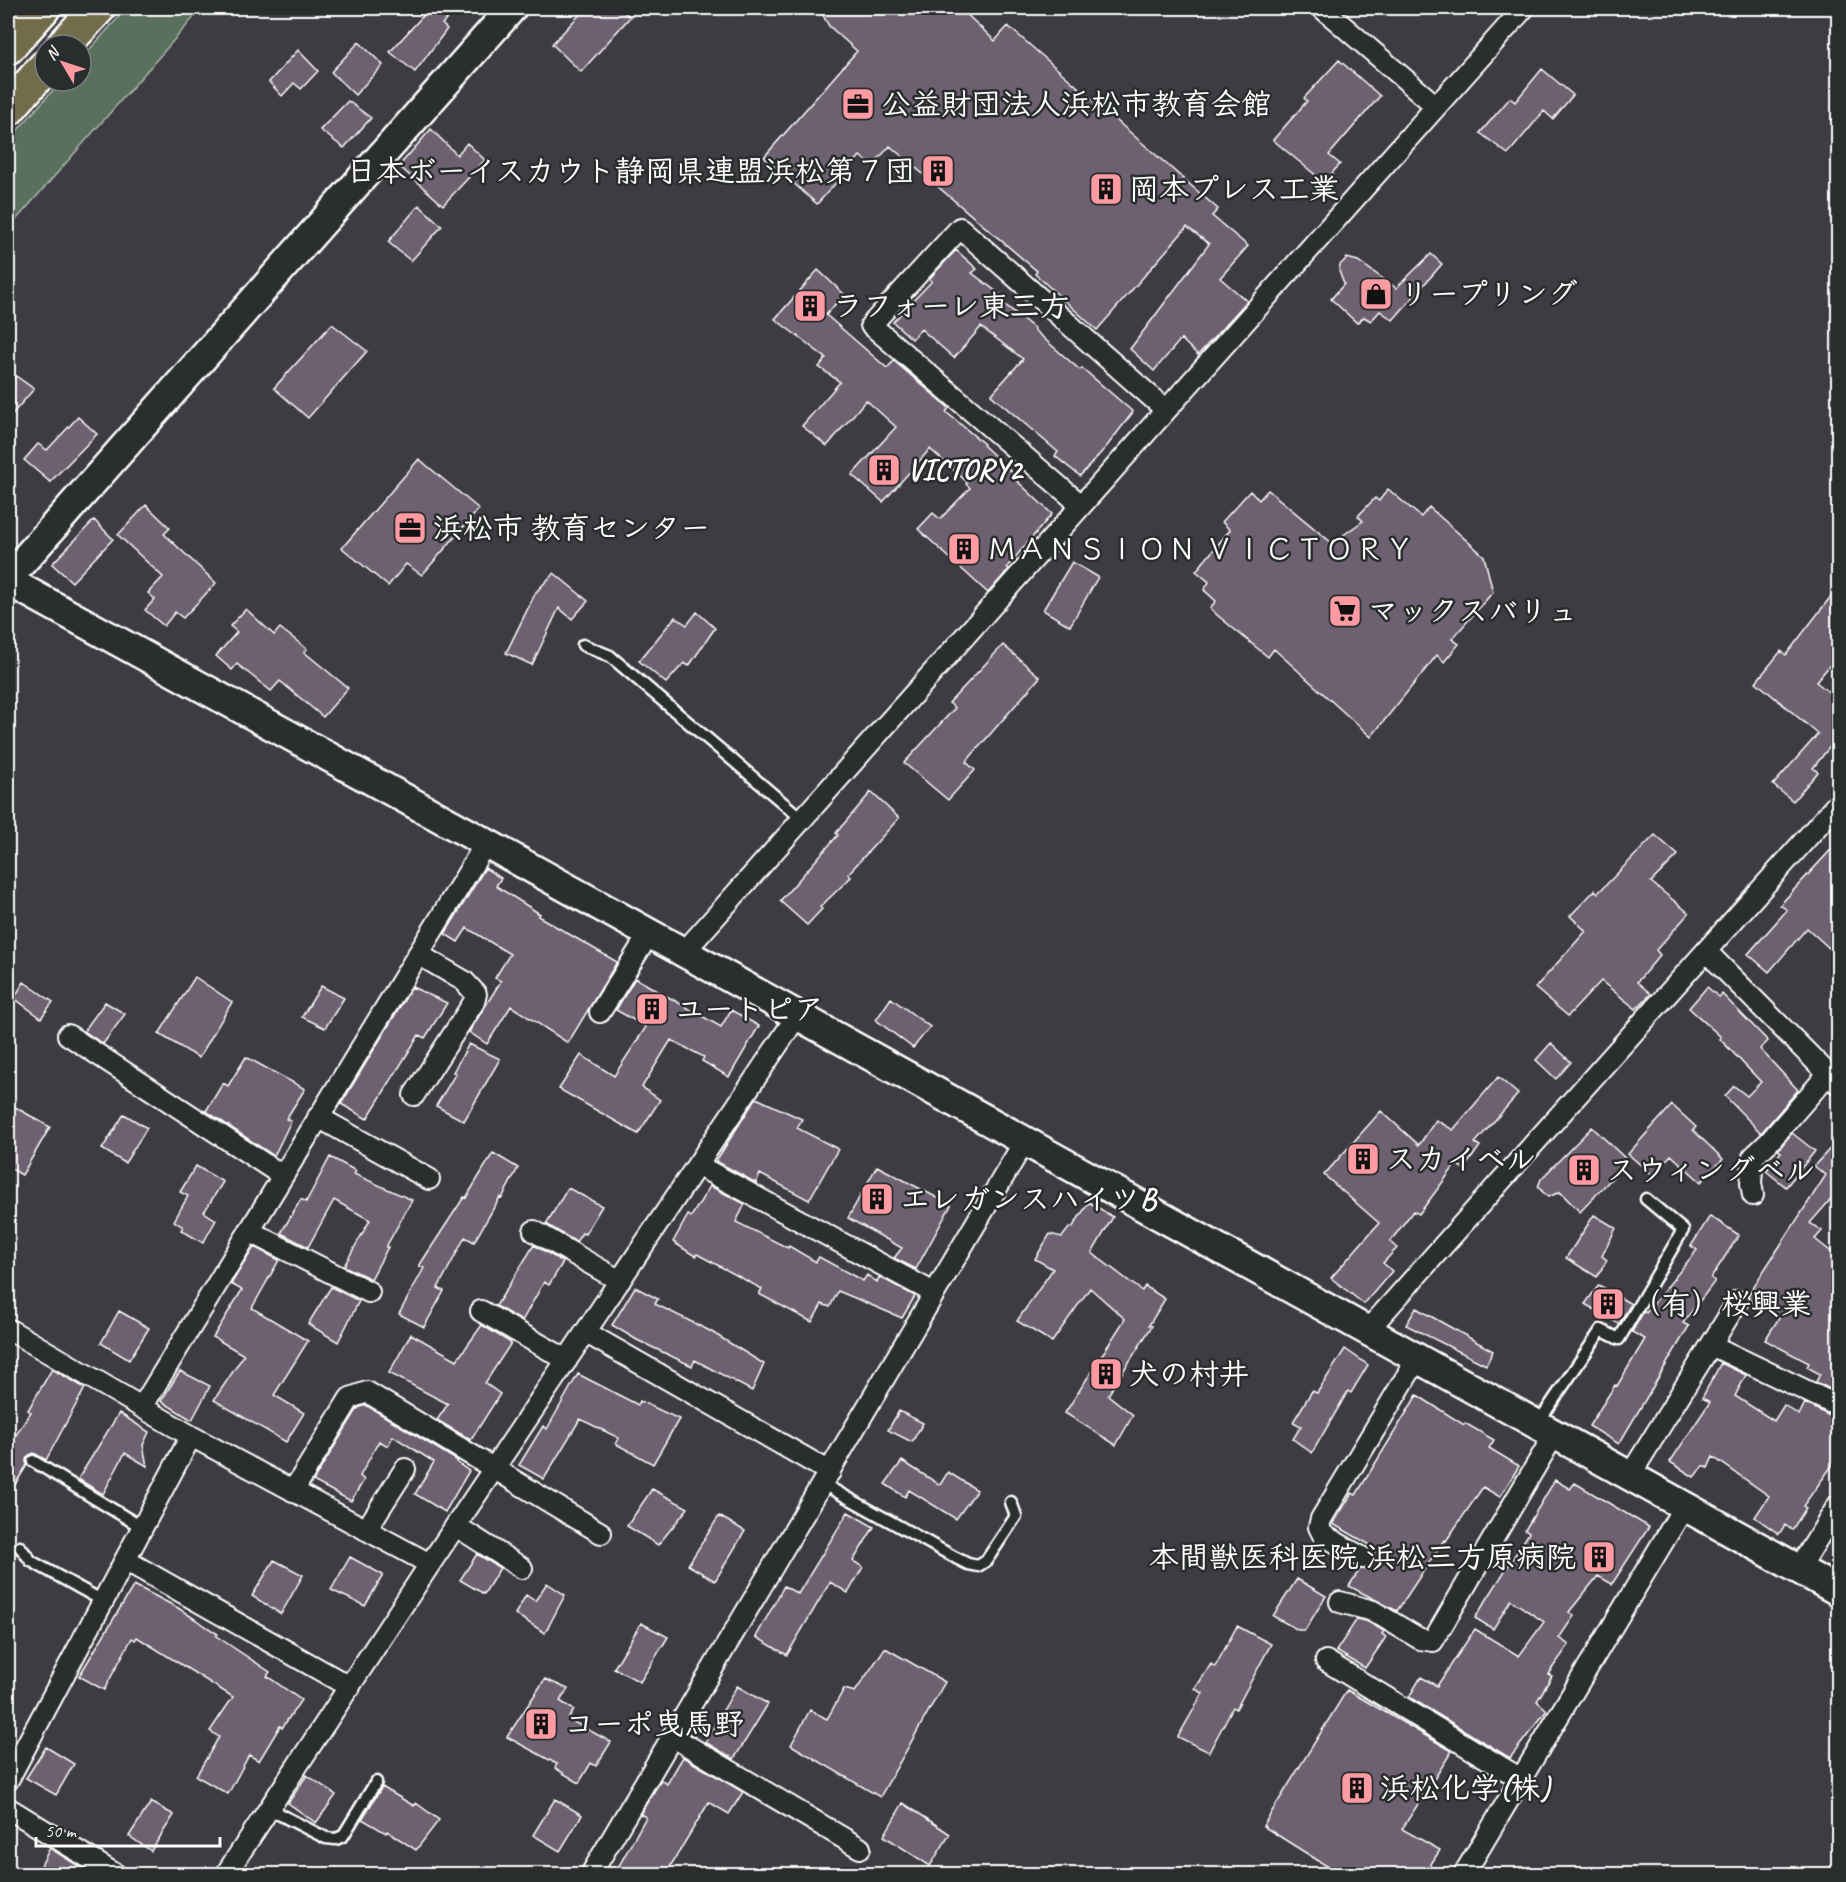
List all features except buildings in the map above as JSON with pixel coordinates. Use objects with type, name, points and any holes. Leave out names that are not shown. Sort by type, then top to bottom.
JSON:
[{"type":"highway","points":[[8,47],[43,8]]},
{"type":"highway","points":[[75,33],[98,8]]},
{"type":"highway","points":[[8,109],[33,81]]},
{"type":"street","points":[[512,8],[8,580],[1839,1591]]},
{"type":"street","points":[[1322,8],[1436,106]]},
{"type":"street","points":[[684,952],[1524,8]]},
{"type":"street","points":[[1081,505],[871,325],[960,228],[1166,410]]},
{"type":"street","points":[[1367,1331],[1839,803]]},
{"type":"street","points":[[142,1407],[486,843]]},
{"type":"street","points":[[600,1012],[649,934]]},
{"type":"street","points":[[1706,951],[1833,1079],[1753,1157],[1751,1183],[1753,1195]]},
{"type":"street","points":[[414,1095],[474,1002],[476,994],[464,981],[418,954]]},
{"type":"street","points":[[226,1875],[430,1564],[797,1016]]},
{"type":"street","points":[[68,1035],[283,1176]]},
{"type":"street","points":[[318,1117],[429,1179]]},
{"type":"street","points":[[591,1875],[1024,1142]]},
{"type":"street","points":[[697,1165],[934,1293]]},
{"type":"street","points":[[249,1231],[369,1292]]},
{"type":"street","points":[[534,1232],[620,1281]]},
{"type":"street","points":[[1629,1477],[1738,1301]]},
{"type":"street","points":[[481,1311],[567,1360]]},
{"type":"street","points":[[8,1329],[191,1436],[430,1564]]},
{"type":"street","points":[[585,1332],[826,1478]]},
{"type":"street","points":[[1711,1345],[1839,1406]]},
{"type":"street","points":[[1363,1558],[1323,1535],[1319,1527],[1321,1519],[1417,1359]]},
{"type":"street","points":[[293,1491],[350,1398],[367,1392],[601,1533]]},
{"type":"street","points":[[1340,1602],[1373,1611],[1420,1639],[1433,1641],[1545,1430]]},
{"type":"street","points":[[8,1780],[191,1436]]},
{"type":"street","points":[[366,1530],[405,1469]]},
{"type":"street","points":[[1800,1569],[1839,1505]]},
{"type":"street","points":[[1464,1875],[1684,1507]]},
{"type":"street","points":[[456,1526],[522,1568]]},
{"type":"street","points":[[125,1560],[350,1687]]},
{"type":"street","points":[[1326,1661],[1521,1779]]},
{"type":"street","points":[[673,1737],[860,1848]]},
{"type":"street","points":[[8,1808],[115,1875]]},
{"type":"lane","points":[[583,645],[610,656],[802,819]]},
{"type":"lane","points":[[1545,1430],[1601,1330],[1619,1339],[1683,1230],[1646,1199]]},
{"type":"lane","points":[[33,1461],[143,1528]]},
{"type":"lane","points":[[826,1478],[956,1558],[978,1566],[986,1561],[1016,1516],[1011,1502]]},
{"type":"lane","points":[[20,1547],[31,1561],[103,1601]]},
{"type":"lane","points":[[269,1809],[326,1838],[336,1839],[343,1836],[375,1782]]},
{"type":"green space","points":[[127,8],[202,8],[8,229],[8,141],[50,93],[93,93],[93,46]]},
{"type":"place","name":"公益財団法人浜松市教育会館","points":[[858,104]]},
{"type":"place","name":"日本ボーイスカウト静岡県連盟浜松第７団","points":[[938,171]]},
{"type":"place","name":"岡本プレス工業","points":[[1106,189]]},
{"type":"place","name":"リープリング","points":[[1376,294]]},
{"type":"place","name":"ラフォーレ東三方","points":[[810,306]]},
{"type":"place","name":"VICTORY2","points":[[884,470]]},
{"type":"place","name":"浜松市 教育センター","points":[[410,528]]},
{"type":"place","name":"ＭＡＮＳＩＯＮ ＶＩＣＴＯＲＹ","points":[[964,549]]},
{"type":"place","name":"マックスバリュ","points":[[1345,611]]},
{"type":"place","name":"ユートピア","points":[[652,1009]]},
{"type":"place","name":"スカイベル","points":[[1363,1159]]},
{"type":"place","name":"スウィングベル","points":[[1584,1170]]},
{"type":"place","name":"エレガンスハイツB","points":[[877,1199]]},
{"type":"place","name":"（有）桜興業","points":[[1608,1304]]},
{"type":"place","name":"犬の村井","points":[[1106,1374]]},
{"type":"place","name":"本間獣医科医院 浜松三方原病院","points":[[1599,1557]]},
{"type":"place","name":"コーポ曳馬野","points":[[541,1724]]},
{"type":"place","name":"浜松化学(株)","points":[[1357,1788]]}]
